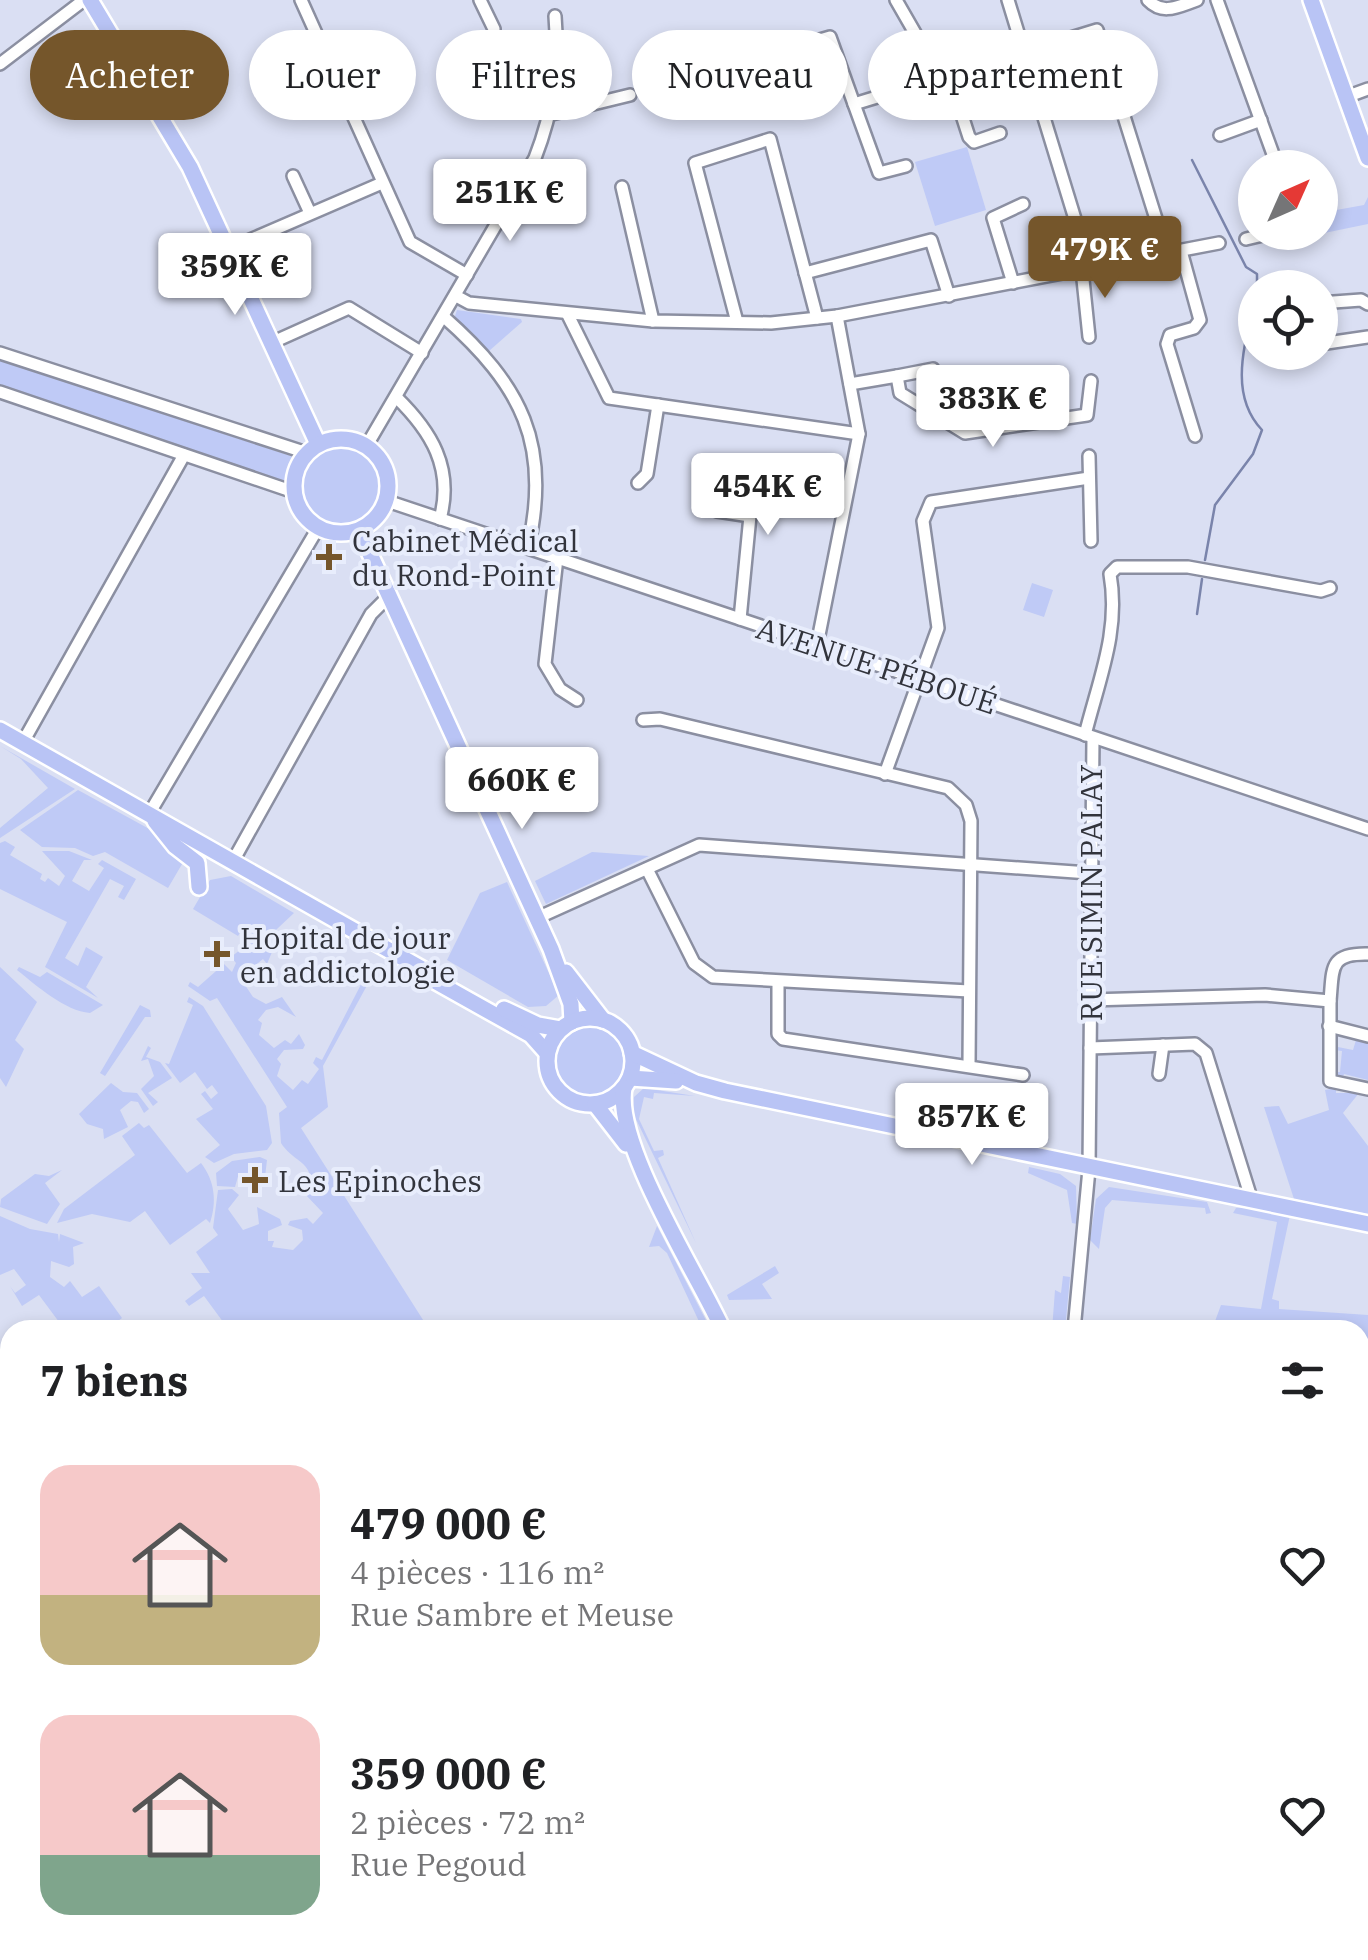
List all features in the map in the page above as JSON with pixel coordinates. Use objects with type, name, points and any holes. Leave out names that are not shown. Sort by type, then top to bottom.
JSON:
[{"type":"main road","points":[[87,0],[190,167],[271,343],[312,448]]},
{"type":"main road","points":[[1311,0],[1368,158]]},
{"type":"main road","points":[[342,438],[366,445],[386,470],[387,501],[371,523],[359,530],[346,534],[318,528],[298,506],[294,492],[296,469],[312,448],[342,438]]},
{"type":"main road","points":[[359,530],[551,949],[571,1004],[566,1026],[548,1053],[548,1073],[561,1094],[595,1104],[640,1165]]},
{"type":"main road","points":[[0,730],[424,970],[431,979],[532,1035],[548,1053]]},
{"type":"main road","points":[[149,814],[175,846],[197,863],[199,886]]},
{"type":"main road","points":[[551,949],[603,1020],[622,1033],[632,1053],[620,1106],[640,1165],[718,1320]]},
{"type":"main road","points":[[424,970],[436,970],[538,1025],[566,1026],[603,1020]]},
{"type":"main road","points":[[632,1053],[696,1084]]},
{"type":"main road","points":[[595,1104],[627,1083],[696,1084],[1368,1224]]},
{"type":"street","points":[[0,64],[87,0]]},
{"type":"street","points":[[300,0],[410,242],[468,275]]},
{"type":"street","points":[[480,0],[494,29]]},
{"type":"street","points":[[896,0],[912,30]]},
{"type":"street","points":[[1008,0],[1017,30]]},
{"type":"street","points":[[1148,0],[1154,7],[1169,10],[1198,0]]},
{"type":"street","points":[[1217,0],[1272,150]]},
{"type":"street","points":[[555,16],[556,30]]},
{"type":"street","points":[[848,87],[879,173],[906,166]]},
{"type":"street","points":[[1346,97],[1368,89]]},
{"type":"street","points":[[612,99],[630,95]]},
{"type":"street","points":[[854,104],[868,100]]},
{"type":"street","points":[[366,445],[526,174],[549,120]]},
{"type":"street","points":[[964,120],[974,142],[1000,133]]},
{"type":"street","points":[[1043,120],[1086,269],[1089,337]]},
{"type":"street","points":[[1125,120],[1167,254]]},
{"type":"street","points":[[1220,135],[1261,120]]},
{"type":"street","points":[[737,322],[694,163],[770,139],[817,318]]},
{"type":"street","points":[[293,176],[310,213]]},
{"type":"street","points":[[229,249],[382,184]]},
{"type":"street","points":[[622,187],[653,321]]},
{"type":"street","points":[[1013,283],[994,218],[996,213],[1023,204]]},
{"type":"street","points":[[805,273],[931,240],[949,296]]},
{"type":"street","points":[[456,296],[469,303],[653,321],[817,318],[1219,243]]},
{"type":"street","points":[[1180,251],[1200,320],[1194,328],[1166,338],[1195,436]]},
{"type":"street","points":[[1338,302],[1361,300],[1368,304]]},
{"type":"street","points":[[271,343],[349,308],[422,352]]},
{"type":"street","points":[[568,315],[608,398],[859,434]]},
{"type":"street","points":[[816,644],[859,434],[837,316]]},
{"type":"street","points":[[444,317],[489,357],[527,423],[535,449],[537,505],[528,548]]},
{"type":"street","points":[[1338,341],[1368,337]]},
{"type":"street","points":[[0,353],[312,448]]},
{"type":"street","points":[[850,384],[933,369]]},
{"type":"street","points":[[897,376],[900,393],[944,424],[965,433],[1086,415],[1090,381]]},
{"type":"street","points":[[0,392],[294,492]]},
{"type":"street","points":[[396,397],[425,426],[439,454],[446,482],[440,519]]},
{"type":"street","points":[[991,398],[997,428]]},
{"type":"street","points":[[638,482],[647,474],[658,405]]},
{"type":"street","points":[[23,742],[184,455]]},
{"type":"street","points":[[1089,456],[1092,542]]},
{"type":"street","points":[[885,774],[938,628],[924,521],[931,502],[1089,478]]},
{"type":"street","name":"AVENUE PÉBOUÉ","points":[[387,501],[1368,829]]},
{"type":"street","points":[[717,511],[750,516],[740,619]]},
{"type":"street","points":[[149,814],[318,528]]},
{"type":"street","points":[[557,558],[546,664],[560,689],[577,700]]},
{"type":"street","name":"RUE SIMIN PALAY","points":[[1075,1320],[1090,1169],[1089,736],[1113,638],[1116,608],[1110,574],[1117,568],[1188,567],[1321,591],[1330,588]]},
{"type":"street","points":[[233,861],[371,614],[389,596]]},
{"type":"street","points":[[643,720],[660,719],[948,788],[959,798],[972,821],[969,1066]]},
{"type":"street","points":[[537,918],[699,845],[1090,872]]},
{"type":"street","points":[[647,869],[694,963],[704,972],[778,983],[969,992]]},
{"type":"street","points":[[1368,954],[1348,953],[1339,959],[1334,966],[1330,1001],[1330,1081],[1368,1090]]},
{"type":"street","points":[[778,983],[778,1034],[784,1040],[1023,1075]]},
{"type":"street","points":[[1090,1000],[1265,994],[1330,1001]]},
{"type":"street","points":[[1330,1026],[1368,1036]]},
{"type":"street","points":[[1090,1048],[1195,1044],[1206,1053],[1252,1201]]},
{"type":"street","points":[[1160,1074],[1162,1046]]},
{"type":"shaded area","points":[[967,147],[986,210],[935,226],[915,162]]},
{"type":"shaded area","points":[[1368,197],[1368,224],[1338,230],[1338,210],[1364,205]]},
{"type":"shaded area","points":[[457,310],[522,322],[489,351],[454,319]]},
{"type":"shaded area","points":[[0,360],[294,457],[286,484],[0,388]]},
{"type":"shaded area","points":[[341,446],[357,449],[371,458],[380,472],[380,504],[371,518],[357,527],[341,530],[325,527],[311,518],[302,504],[299,488],[302,472],[311,458],[325,449]]},
{"type":"shaded area","points":[[1032,583],[1053,590],[1044,617],[1023,610]]},
{"type":"shaded area","points":[[0,746],[75,789],[0,838],[0,828],[48,788],[21,759]]},
{"type":"shaded area","points":[[78,790],[153,831],[185,859],[168,888],[105,852],[93,856],[75,848],[42,847],[20,830]]},
{"type":"shaded area","points":[[5,841],[15,847],[10,855],[42,874],[40,879],[45,882],[48,878],[59,886],[65,876],[42,851],[69,851],[92,860],[84,860],[72,881],[89,891],[104,868],[98,864],[102,860],[136,879],[124,900],[118,897],[124,886],[110,879],[65,958],[78,966],[86,947],[103,957],[86,987],[98,998],[45,967],[67,922],[0,889],[0,843]]},
{"type":"shaded area","points":[[592,852],[649,856],[546,904],[535,881]]},
{"type":"shaded area","points":[[231,876],[294,913],[260,945],[272,952],[267,964],[263,959],[248,971],[245,985],[253,997],[266,1004],[282,997],[296,1017],[278,1007],[266,1010],[258,1020],[262,1023],[259,1035],[274,1048],[285,1040],[291,1044],[299,1034],[305,1045],[303,1049],[284,1050],[277,1059],[281,1064],[277,1076],[293,1090],[302,1080],[308,1084],[319,1069],[313,1063],[316,1057],[322,1060],[371,965],[376,969],[323,1066],[328,1107],[301,1128],[423,1320],[222,1320],[204,1296],[189,1306],[185,1301],[202,1288],[191,1273],[210,1273],[196,1252],[218,1235],[213,1228],[218,1190],[232,1189],[239,1195],[228,1209],[243,1230],[259,1224],[257,1207],[280,1219],[282,1225],[268,1231],[268,1241],[274,1241],[272,1247],[293,1250],[303,1240],[302,1230],[288,1225],[290,1221],[307,1218],[313,1224],[323,1213],[305,1194],[308,1170],[281,1143],[279,1113],[287,1107],[217,998],[210,1001],[188,986],[190,982],[198,987],[224,964],[232,972],[236,963],[231,957],[254,939],[251,929],[243,928],[238,936],[193,909],[210,880]]},
{"type":"shaded area","points":[[507,882],[559,995],[546,1006],[528,1007],[447,960],[480,893]]},
{"type":"shaded area","points":[[0,967],[37,1002],[15,1040],[24,1049],[6,1087],[0,1078]]},
{"type":"shaded area","points":[[19,967],[40,977],[47,972],[103,1005],[90,1013],[71,1008],[33,983],[17,970]]},
{"type":"shaded area","points":[[189,997],[203,1006],[266,1106],[272,1143],[267,1150],[234,1154],[214,1163],[205,1157],[220,1145],[196,1119],[213,1109],[201,1094],[205,1091],[211,1099],[218,1093],[212,1085],[207,1089],[195,1072],[180,1083],[165,1063],[169,1064],[193,1005],[187,1002]]},
{"type":"shaded area","points":[[140,1005],[150,1010],[151,1017],[145,1017],[105,1076],[100,1073]]},
{"type":"shaded area","points":[[590,1026],[615,1036],[625,1061],[615,1086],[590,1096],[565,1086],[555,1061],[565,1036]]},
{"type":"shaded area","points":[[1356,1040],[1368,1043],[1368,1080],[1344,1074],[1342,1080],[1334,1072],[1340,1072],[1342,1051],[1335,1050],[1334,1041],[1338,1047],[1353,1050]]},
{"type":"shaded area","points":[[148,1046],[151,1048],[146,1057],[160,1062],[172,1078],[148,1093],[158,1102],[153,1106],[141,1089],[154,1076],[148,1059],[141,1061]]},
{"type":"shaded area","points":[[111,1083],[123,1092],[137,1093],[149,1109],[144,1113],[138,1102],[131,1101],[120,1110],[128,1127],[104,1139],[103,1129],[87,1124],[79,1114]]},
{"type":"shaded area","points":[[644,1088],[695,1096],[654,1093],[653,1099],[644,1097],[639,1119],[654,1151],[663,1150],[664,1155],[658,1158],[696,1243],[633,1113],[634,1097]]},
{"type":"shaded area","points":[[1336,1088],[1336,1093],[1359,1093],[1343,1113],[1368,1146],[1368,1214],[1294,1199],[1264,1107],[1279,1106],[1288,1124],[1329,1110],[1325,1090]]},
{"type":"shaded area","points":[[139,1123],[144,1128],[149,1125],[187,1173],[201,1163],[213,1192],[210,1223],[206,1219],[170,1245],[145,1211],[130,1222],[92,1214],[57,1223],[64,1209],[135,1155],[122,1136]]},
{"type":"shaded area","points":[[260,1157],[267,1160],[265,1177],[239,1173],[235,1187],[217,1186],[216,1173],[232,1161]]},
{"type":"shaded area","points":[[1029,1167],[1060,1174],[1076,1186],[1077,1224],[1072,1223],[1067,1190],[1028,1173]]},
{"type":"shaded area","points":[[62,1170],[45,1183],[60,1204],[47,1224],[0,1207],[1,1199],[35,1174],[49,1176]]},
{"type":"shaded area","points":[[1109,1187],[1207,1202],[1211,1213],[1206,1214],[1205,1208],[1112,1200],[1105,1208],[1099,1249],[1090,1240],[1096,1199]]},
{"type":"shaded area","points":[[1236,1208],[1290,1215],[1272,1299],[1279,1301],[1279,1309],[1368,1315],[1368,1320],[1215,1320],[1221,1305],[1261,1309],[1277,1222],[1233,1213]]},
{"type":"shaded area","points":[[0,1216],[30,1229],[58,1234],[59,1242],[60,1234],[84,1243],[73,1247],[74,1264],[69,1267],[51,1261],[50,1277],[64,1287],[70,1281],[82,1297],[99,1286],[122,1318],[58,1320],[39,1295],[22,1306],[10,1286],[15,1293],[26,1285],[14,1269],[0,1275]]},
{"type":"shaded area","points":[[657,1226],[706,1320],[698,1320],[667,1253],[659,1246],[649,1247]]},
{"type":"shaded area","points":[[775,1266],[779,1273],[762,1284],[772,1299],[729,1300],[727,1295]]},
{"type":"shaded area","points":[[1063,1276],[1070,1277],[1066,1320],[1053,1320],[1055,1290],[1061,1293]]},
{"type":"waterway","points":[[1192,160],[1251,270]]},
{"type":"waterway","points":[[1205,560],[1215,505],[1253,454],[1262,430],[1245,401],[1242,370]]},
{"type":"waterway","points":[[1197,614],[1202,579]]},
{"type":"place","name":"Cabinet Médical du Rond-Point","points":[[329,557]]},
{"type":"place","name":"Hopital de jour en addictologie","points":[[217,954]]},
{"type":"place","name":"Les Epinoches","points":[[255,1180]]}]
